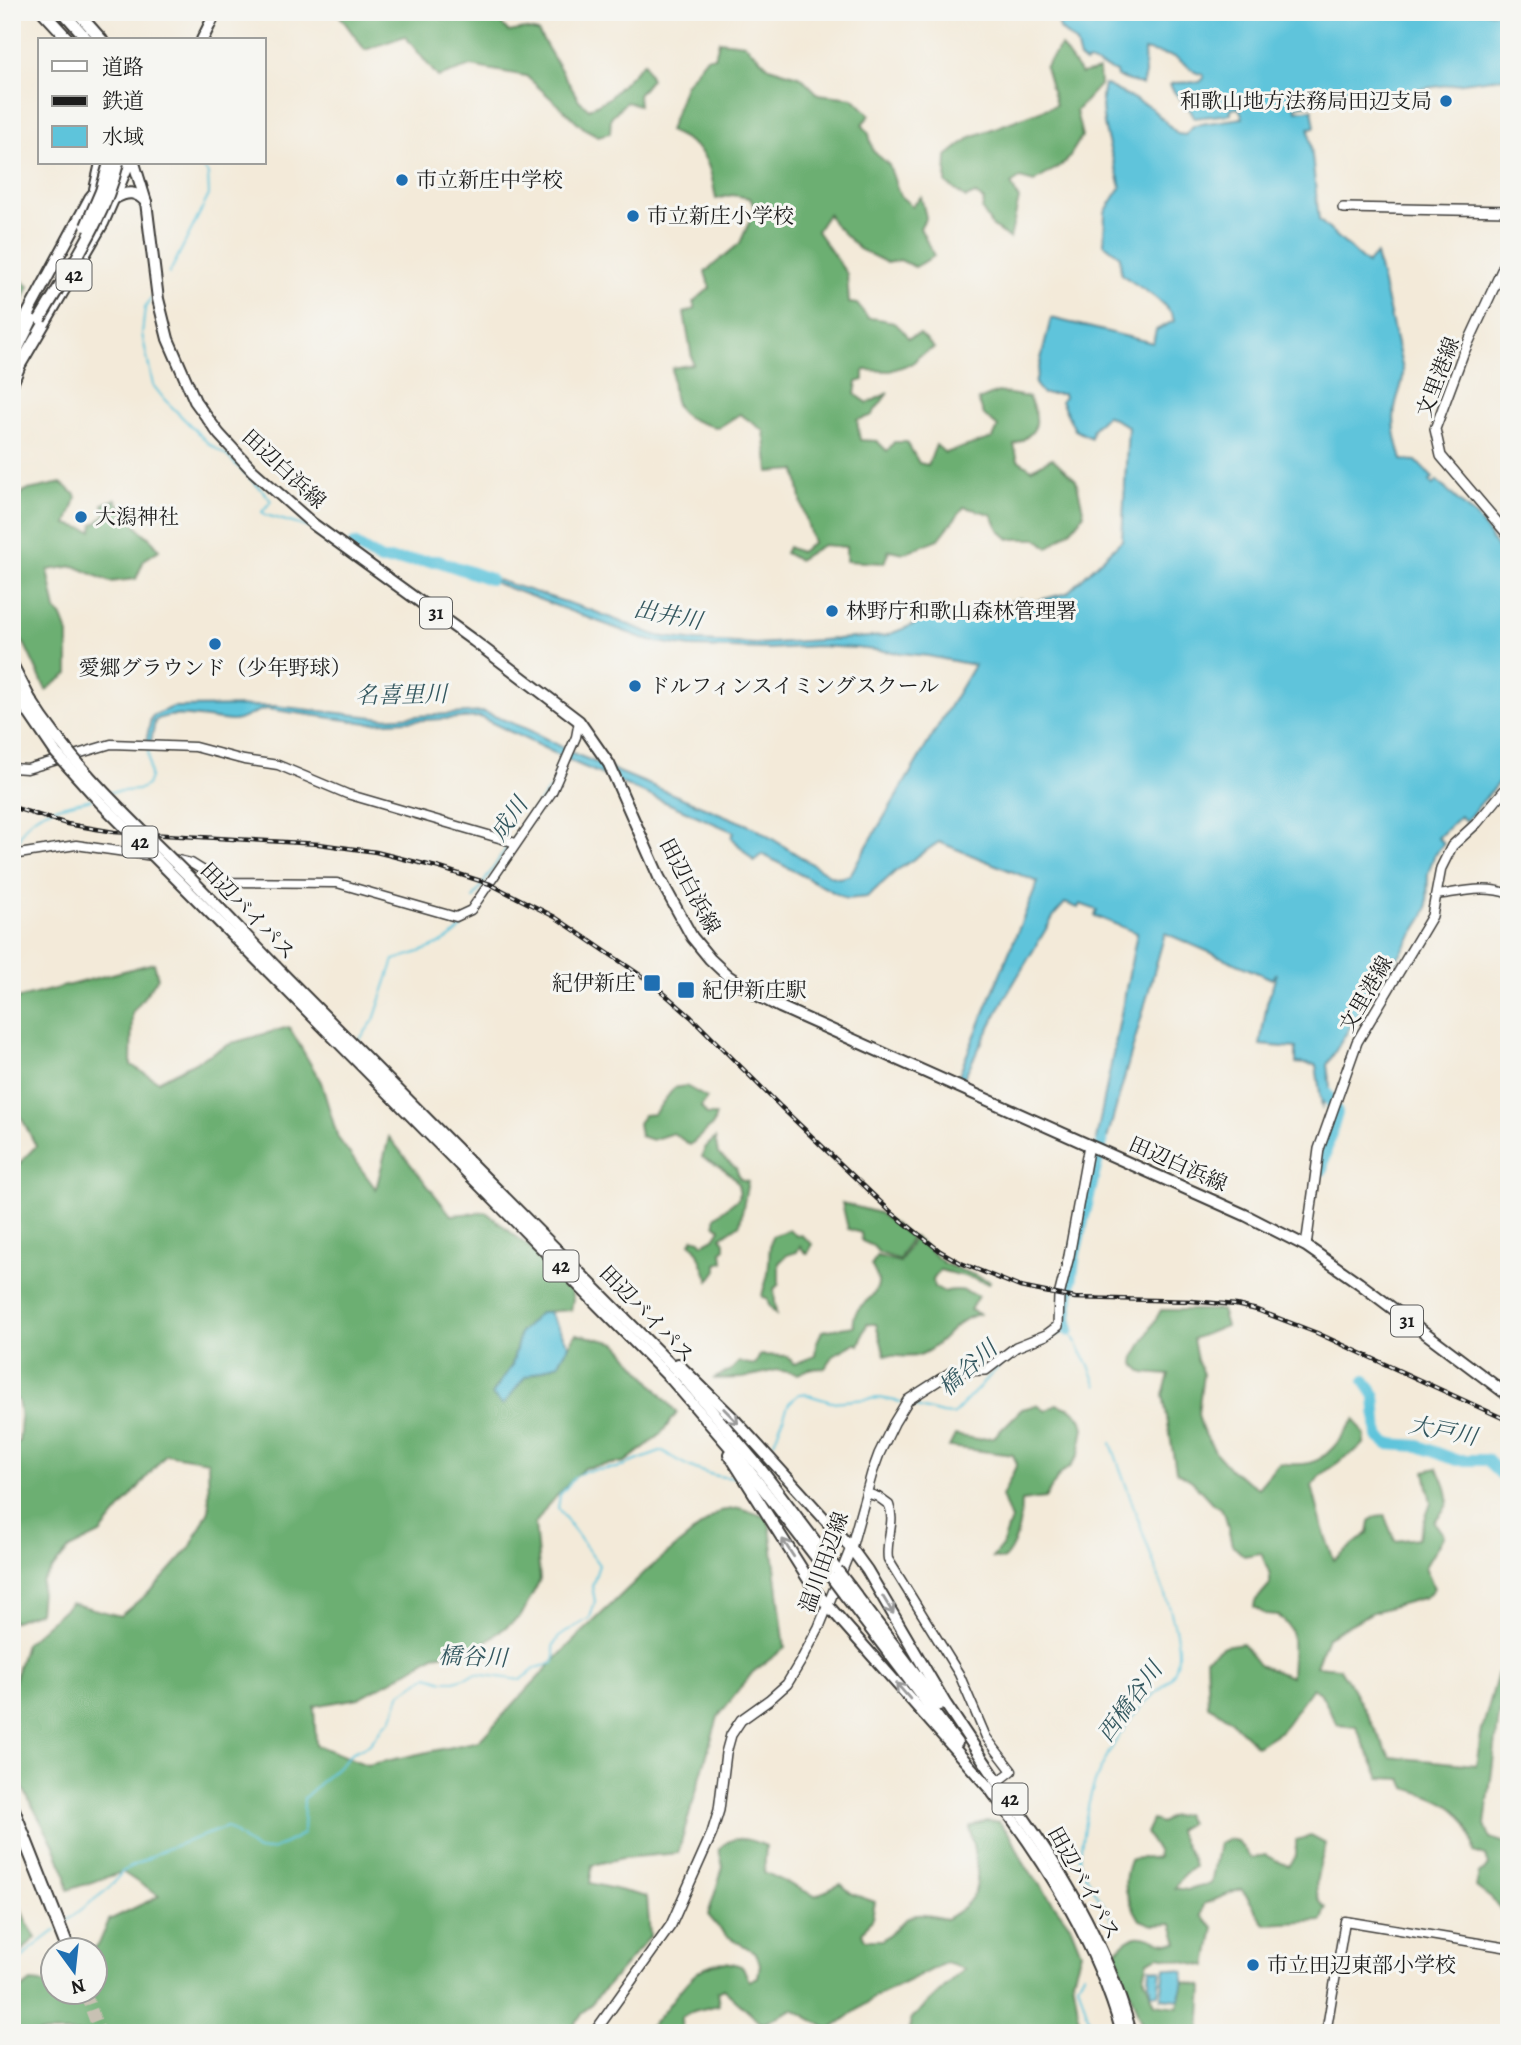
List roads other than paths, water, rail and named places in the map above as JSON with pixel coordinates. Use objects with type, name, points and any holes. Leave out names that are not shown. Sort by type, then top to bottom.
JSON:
[{"type":"highway","points":[[12,1807],[64,1937]]},
{"type":"main road","points":[[43,12],[67,38]]},
{"type":"main road","points":[[54,12],[76,38]]},
{"type":"main road","points":[[63,12],[86,38]]},
{"type":"main road","points":[[77,12],[101,38]]},
{"type":"main road","points":[[203,38],[216,12]]},
{"type":"main road","name":"42","points":[[93,195],[101,164]]},
{"type":"main road","name":"42","points":[[12,370],[82,234],[101,191],[109,164]]},
{"type":"main road","name":"42","points":[[12,343],[93,195],[119,164]]},
{"type":"main road","name":"42","points":[[12,360],[99,215],[120,164]]},
{"type":"main road","name":"42","points":[[12,384],[20,365],[72,279],[132,164]]},
{"type":"main road","name":"田辺白浜線","points":[[132,164],[146,201],[158,299],[168,339],[195,401],[219,434],[253,471],[313,524],[474,641],[579,722],[609,764],[678,914],[709,959],[755,994],[869,1048],[1245,1215],[1307,1246],[1509,1396]]},
{"type":"main road","points":[[115,198],[128,192],[146,201]]},
{"type":"main road","points":[[1343,208],[1509,211]]},
{"type":"main road","name":"文里港線","points":[[1509,255],[1463,354],[1435,429],[1441,456],[1509,536]]},
{"type":"main road","name":"田辺バイパス","points":[[12,664],[26,701]]},
{"type":"main road","name":"田辺バイパス","points":[[12,686],[94,783],[200,888],[272,970],[672,1380],[835,1574]]},
{"type":"main road","name":"文里港線","points":[[1307,1246],[1319,1149],[1357,1042],[1428,924],[1437,895],[1441,868],[1452,846],[1477,823],[1509,785]]},
{"type":"main road","name":"田辺バイパス","points":[[272,970],[627,1320],[682,1377],[747,1453],[847,1590],[1048,1852],[1077,1902],[1115,1987],[1131,2033]]},
{"type":"main road","name":"温川田辺線","points":[[594,2033],[671,1925],[712,1833],[719,1810],[731,1735],[740,1720],[787,1684],[819,1627],[851,1548],[879,1454],[906,1404],[953,1371],[986,1370],[1016,1348],[1046,1335],[1058,1326],[1059,1296],[1091,1146]]},
{"type":"main road","points":[[627,1320],[715,1399],[851,1548],[867,1570],[999,1789]]},
{"type":"main road","points":[[672,1380],[732,1458],[809,1580],[999,1789]]},
{"type":"main road","name":"田辺バイパス","points":[[999,1789],[1068,1905],[1107,1990],[1122,2033]]},
{"type":"street","points":[[12,855],[76,845],[191,863],[212,876],[231,882],[337,884],[456,917],[471,910],[552,792],[573,746],[579,722]]},
{"type":"street","points":[[12,768],[27,769],[111,744],[195,747],[244,760],[278,765],[347,794],[516,843]]},
{"type":"street","points":[[1437,895],[1479,889],[1499,890],[1509,894]]},
{"type":"street","points":[[867,1493],[889,1505],[892,1518],[888,1559],[959,1674],[986,1737],[1012,1772],[999,1789]]},
{"type":"street","points":[[1326,2033],[1345,1922],[1509,1948]]},
{"type":"water","points":[[1056,12],[1509,12],[1509,82],[1506,77],[1295,106],[1296,111],[1312,109],[1315,127],[1309,128],[1319,220],[1367,264],[1376,254],[1403,370],[1394,418],[1402,460],[1416,461],[1433,478],[1430,481],[1433,485],[1437,481],[1478,519],[1509,566],[1509,770],[1466,821],[1460,816],[1438,838],[1444,843],[1434,856],[1428,874],[1427,908],[1423,918],[1394,964],[1365,1002],[1327,1065],[1330,1087],[1322,1107],[1316,1065],[1296,1063],[1296,1048],[1260,1045],[1267,1003],[1277,973],[1272,979],[1165,933],[1106,1143],[1096,1140],[1137,933],[1095,916],[1097,910],[1080,904],[1078,908],[1065,903],[1055,914],[1006,996],[962,1081],[957,1079],[1038,882],[939,842],[896,871],[867,897],[846,899],[762,854],[754,861],[731,837],[734,832],[575,763],[480,717],[368,723],[267,709],[235,721],[171,716],[155,721],[151,742],[146,742],[151,718],[173,707],[275,706],[383,718],[484,712],[527,729],[575,754],[755,828],[831,876],[839,878],[850,875],[974,665],[928,656],[856,648],[691,647],[650,641],[474,575],[476,573],[593,611],[658,636],[756,644],[885,636],[920,622],[1004,604],[1020,598],[1021,605],[1067,593],[1122,540],[1128,426],[1106,415],[1093,429],[1091,438],[1075,430],[1061,401],[1063,394],[1043,394],[1035,384],[1051,318],[1153,343],[1156,330],[1174,321],[1167,308],[1121,274],[1120,256],[1104,244],[1105,212],[1121,187],[1104,122],[1104,84],[1150,107],[1178,134],[1185,135],[1194,125],[1243,118],[1239,108],[1231,109],[1231,114],[1194,118],[1170,85],[1200,82],[1204,78],[1175,57],[1144,50],[1145,74],[1142,85],[1117,77],[1116,72],[1089,61],[1085,63],[1080,59],[1076,44],[1060,29]]},
{"type":"water","points":[[541,1312],[549,1312],[569,1346],[558,1364],[525,1377],[503,1405],[492,1395],[512,1365],[520,1333]]},
{"type":"water","points":[[1150,1968],[1161,1970],[1158,1994],[1152,1993],[1149,1982]]},
{"type":"water","points":[[1165,1968],[1184,1971],[1180,2000],[1161,1998]]},
{"type":"waterway","name":"出井川","points":[[169,274],[209,195],[208,174],[201,164]]},
{"type":"waterway","name":"出井川","points":[[151,298],[145,308],[142,334],[153,385],[208,443],[227,456],[265,493],[271,501],[262,512],[310,528]]},
{"type":"waterway","name":"出井川","points":[[354,544],[381,560],[438,561],[490,579]]},
{"type":"waterway","name":"出井川","points":[[337,548],[344,553]]},
{"type":"waterway","name":"名喜里川","points":[[110,792],[138,790],[147,785],[150,777],[148,749]]},
{"type":"waterway","name":"成川","points":[[512,839],[550,788]]},
{"type":"waterway","name":"名喜里川","points":[[15,852],[19,837],[33,818],[53,808],[91,799]]},
{"type":"waterway","name":"成川","points":[[473,899],[509,844]]},
{"type":"waterway","name":"成川","points":[[359,1040],[374,1020],[394,960],[440,944],[462,927]]},
{"type":"waterway","name":"大戸川","points":[[1322,1170],[1337,1113],[1327,1094]]},
{"type":"waterway","name":"橋谷川","points":[[1069,1330],[1066,1318],[1075,1254],[1102,1142]]},
{"type":"waterway","name":"橋谷川","points":[[909,1405],[953,1415],[1001,1364],[1013,1355],[1069,1330],[1097,1386]]},
{"type":"waterway","name":"大戸川","points":[[1365,1381],[1375,1396],[1378,1436],[1388,1444],[1419,1446],[1456,1460],[1487,1460],[1509,1482]]},
{"type":"waterway","name":"橋谷川","points":[[774,1442],[789,1403],[799,1394],[831,1402],[880,1398],[901,1402]]},
{"type":"waterway","name":"西橋谷川","points":[[1111,1443],[1170,1609],[1176,1632],[1178,1658],[1171,1677],[1129,1721],[1118,1737],[1100,1770],[1089,1802],[1079,1859],[1081,1867],[1115,1924],[1111,1933]]},
{"type":"waterway","name":"橋谷川","points":[[63,1924],[109,1888],[122,1872],[163,1850],[227,1827],[257,1851],[274,1849],[303,1834],[304,1798],[353,1752],[370,1744],[391,1720],[401,1693],[428,1676],[444,1681],[454,1681],[476,1674],[521,1680],[536,1668],[553,1663],[553,1647],[558,1638],[590,1618],[595,1601],[592,1586],[599,1565],[558,1508],[560,1495],[575,1477],[585,1471],[617,1468],[663,1451],[678,1461],[709,1474],[737,1476]]},
{"type":"waterway","name":"橋谷川","points":[[12,1969],[30,1950],[56,1930]]},
{"type":"waterway","name":"西橋谷川","points":[[1084,1973],[1078,1984],[1092,2030],[1096,2033]]},
{"type":"tunnel","points":[[90,2007],[100,2033]]},
{"type":"railway","points":[[12,807],[67,824],[114,832],[319,844],[376,852],[490,884],[555,917],[652,983],[691,1017],[892,1213],[940,1251],[961,1263],[1020,1287],[1075,1298],[1191,1301],[1236,1305],[1257,1310],[1317,1333],[1509,1421]]},
{"type":"place","name":"和歌山地方法務局田辺支局","points":[[1446,101]]},
{"type":"place","name":"市立新庄中学校","points":[[402,180]]},
{"type":"place","name":"市立新庄小学校","points":[[633,216]]},
{"type":"place","name":"大潟神社","points":[[81,517]]},
{"type":"place","name":"林野庁和歌山森林管理署","points":[[832,611]]},
{"type":"place","name":"愛郷グラウンド（少年野球）","points":[[215,644]]},
{"type":"place","name":"ドルフィンスイミングスクール","points":[[635,686]]},
{"type":"place","name":"紀伊新庄","points":[[652,983]]},
{"type":"place","name":"紀伊新庄駅","points":[[686,990]]},
{"type":"place","name":"市立田辺東部小学校","points":[[1253,1965]]}]
